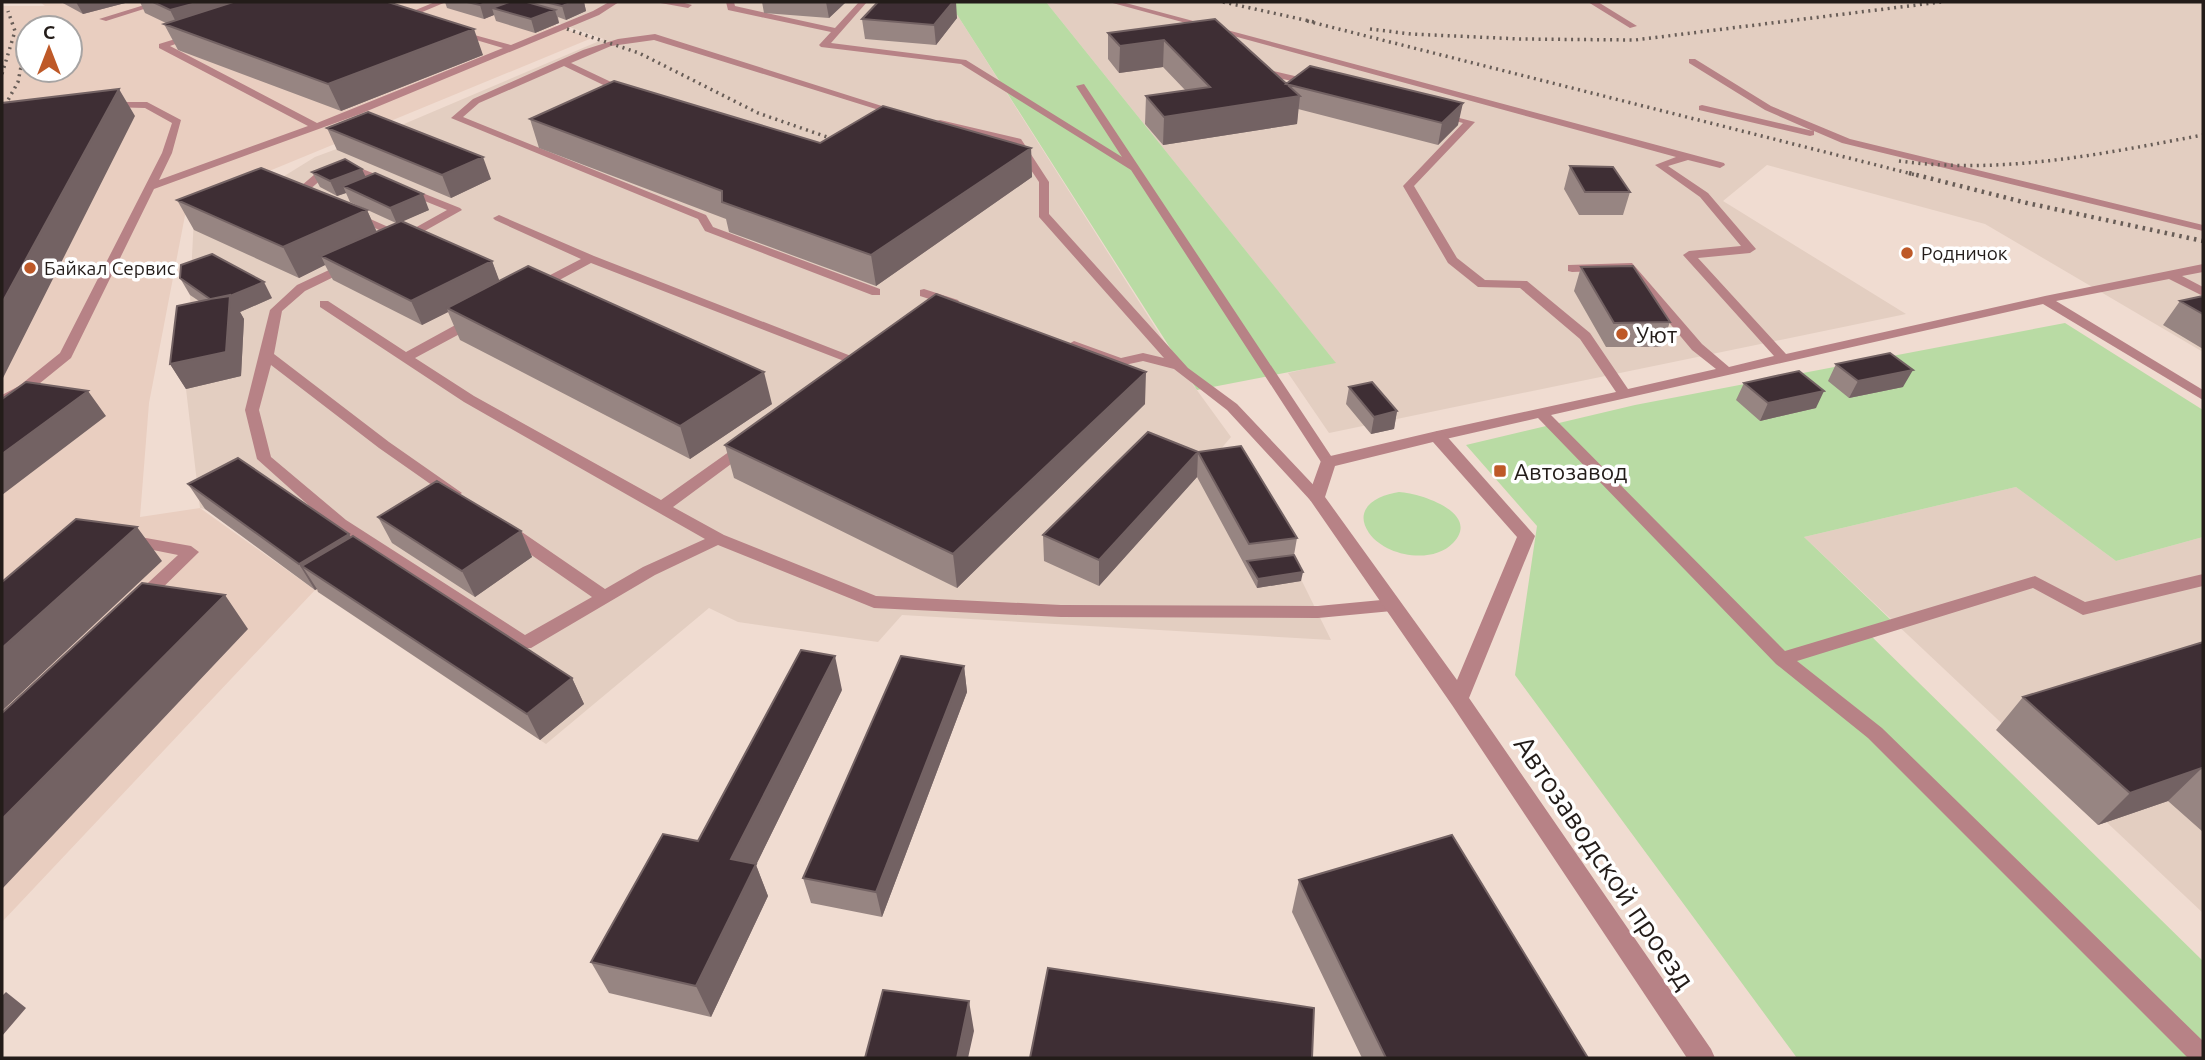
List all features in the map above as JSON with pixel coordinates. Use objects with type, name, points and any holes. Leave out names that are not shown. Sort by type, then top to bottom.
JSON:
[{"type":"street","points":[[1316,497],[1328,462],[1437,436],[1526,536],[1459,699]]},
{"type":"street","name":"Автозаводской проезд","points":[[1316,497],[1459,699],[1702,1058]]},
{"type":"lane","points":[[103,19],[162,2]]},
{"type":"lane","points":[[405,16],[442,2]]},
{"type":"lane","points":[[150,187],[314,125],[356,112],[596,13],[615,2]]},
{"type":"lane","points":[[659,2],[688,5]]},
{"type":"lane","points":[[730,2],[731,8],[837,31]]},
{"type":"lane","points":[[863,2],[824,45],[963,62],[1136,170]]},
{"type":"lane","points":[[1113,2],[1720,165]]},
{"type":"lane","points":[[1592,2],[1633,26]]},
{"type":"lane","points":[[393,12],[418,20]]},
{"type":"lane","points":[[445,28],[512,48]]},
{"type":"lane","points":[[197,34],[162,46],[314,125]]},
{"type":"lane","points":[[876,292],[709,229],[702,217],[456,118],[476,101],[590,49],[622,39],[655,37],[907,115],[894,120]]},
{"type":"lane","points":[[1692,61],[1768,108],[1846,141]]},
{"type":"lane","points":[[564,63],[639,96]]},
{"type":"lane","points":[[1254,69],[1321,85]]},
{"type":"lane","points":[[1081,86],[1328,462]]},
{"type":"lane","points":[[2,400],[24,389],[66,355],[167,153],[177,122],[147,105],[98,104]]},
{"type":"lane","points":[[1702,108],[2203,228]]},
{"type":"lane","points":[[1429,112],[1470,121],[1408,186],[1452,260],[1482,285],[1523,284],[1585,336],[1625,395]]},
{"type":"lane","points":[[931,121],[1017,141],[1044,182],[1043,215],[1179,366],[1232,407],[1316,497]]},
{"type":"lane","points":[[1686,157],[1660,165],[1704,195],[1749,249],[1689,255],[1784,359]]},
{"type":"lane","points":[[320,201],[300,192],[319,176],[345,164],[456,210],[382,249]]},
{"type":"lane","points":[[365,191],[387,182]]},
{"type":"lane","points":[[342,211],[405,238]]},
{"type":"lane","points":[[499,218],[590,259],[862,363],[850,371]]},
{"type":"lane","points":[[528,292],[590,259]]},
{"type":"lane","points":[[359,260],[301,288],[276,310],[252,410],[264,458],[340,524],[525,643],[649,571],[718,539]]},
{"type":"lane","points":[[1572,268],[1628,266],[1697,347],[1727,372]]},
{"type":"lane","points":[[1437,436],[2045,300],[2203,268]]},
{"type":"lane","points":[[2171,274],[2203,292]]},
{"type":"lane","points":[[923,293],[963,306]]},
{"type":"lane","points":[[2045,300],[2203,396]]},
{"type":"lane","points":[[324,304],[469,399],[718,539],[874,601],[1061,611],[1318,612],[1392,605]]},
{"type":"lane","points":[[406,357],[492,311]]},
{"type":"lane","points":[[1055,339],[1120,362],[1143,357],[1179,366]]},
{"type":"lane","points":[[267,355],[384,445],[472,506]]},
{"type":"lane","points":[[1542,414],[1782,659],[1875,733],[2203,1058]]},
{"type":"lane","points":[[662,507],[762,435]]},
{"type":"lane","points":[[494,521],[605,597]]},
{"type":"lane","points":[[116,538],[191,552],[131,608]]},
{"type":"lane","points":[[1782,659],[2035,582],[2083,609],[2203,580]]},
{"type":"shaded area","points":[[40,2],[487,2],[592,38],[187,205],[149,403],[140,517],[200,508],[315,590],[2,922],[2,6],[45,6]]},
{"type":"shaded area","points":[[497,2],[949,2],[1183,371],[1231,437],[1197,477],[1293,563],[1331,640],[902,615],[878,642],[738,622],[709,608],[546,744],[315,590],[200,508],[186,389],[192,330],[190,295],[194,217],[273,183],[315,157],[404,124],[604,39]]},
{"type":"shaded area","points":[[1046,2],[2203,2],[2203,352],[1985,224],[1767,165],[1723,201],[1906,314],[1329,433],[1288,373],[1335,362]]},
{"type":"shaded area","points":[[2016,487],[2116,561],[2203,537],[2203,913],[1804,537]]},
{"type":"green space","points":[[949,2],[1046,2],[1336,363],[1197,390]]},
{"type":"green space","points":[[2065,323],[2203,410],[2203,537],[2116,561],[2016,487],[1804,537],[1894,623],[1868,633],[2203,961],[2203,1058],[1797,1058],[1515,675],[1537,526],[1466,445],[1635,405]]},
{"type":"green space","points":[[1399,492],[1433,501],[1454,514],[1460,523],[1460,532],[1453,543],[1444,550],[1421,556],[1397,552],[1376,541],[1365,524],[1365,510],[1383,496]]},
{"type":"building","points":[[153,2],[200,2],[170,10]]},
{"type":"building","points":[[233,2],[388,2],[474,29],[328,84],[164,24]]},
{"type":"building","points":[[467,2],[489,2],[480,5]]},
{"type":"building","points":[[509,2],[527,2],[555,10],[531,19],[492,8]]},
{"type":"building","points":[[545,2],[573,2],[562,6]]},
{"type":"building","points":[[878,2],[953,2],[934,25],[862,19]]},
{"type":"building","points":[[1215,19],[1300,96],[1164,117],[1146,96],[1210,87],[1164,40],[1120,46],[1108,33]]},
{"type":"building","points":[[1310,66],[1463,103],[1442,123],[1286,84]]},
{"type":"building","points":[[614,81],[820,143],[883,106],[1031,148],[871,255],[722,202],[722,191],[530,119]]},
{"type":"building","points":[[119,89],[2,303],[2,103]]},
{"type":"building","points":[[368,112],[483,157],[442,175],[327,128]]},
{"type":"building","points":[[345,159],[362,169],[330,181],[312,172]]},
{"type":"building","points":[[1570,166],[1613,167],[1630,192],[1585,192]]},
{"type":"building","points":[[261,168],[367,210],[283,247],[177,200]]},
{"type":"building","points":[[375,173],[423,194],[390,208],[343,186]]},
{"type":"building","points":[[401,221],[492,261],[411,301],[321,256]]},
{"type":"building","points":[[212,254],[264,282],[230,296],[210,299],[180,278],[181,265]]},
{"type":"building","points":[[528,266],[764,372],[680,426],[447,308]]},
{"type":"building","points":[[1633,266],[1670,322],[1614,323],[1581,267]]},
{"type":"building","points":[[936,294],[1146,372],[953,554],[725,445]]},
{"type":"building","points":[[230,295],[226,352],[170,364],[177,306]]},
{"type":"building","points":[[2203,296],[2203,314],[2180,301]]},
{"type":"building","points":[[1890,353],[1913,370],[1858,381],[1836,364]]},
{"type":"building","points":[[1799,371],[1824,391],[1768,403],[1744,383]]},
{"type":"building","points":[[26,382],[88,391],[2,454],[2,399]]},
{"type":"building","points":[[1372,382],[1397,411],[1374,417],[1349,387]]},
{"type":"building","points":[[1148,432],[1198,452],[1099,560],[1043,535]]},
{"type":"building","points":[[1241,446],[1297,538],[1249,544],[1198,452]]},
{"type":"building","points":[[238,458],[349,534],[299,564],[188,484]]},
{"type":"building","points":[[437,481],[521,531],[462,571],[378,517]]},
{"type":"building","points":[[76,519],[137,527],[2,648],[2,582]]},
{"type":"building","points":[[353,536],[572,678],[527,714],[302,566]]},
{"type":"building","points":[[1294,555],[1303,572],[1258,579],[1247,561]]},
{"type":"building","points":[[142,583],[225,595],[2,819],[2,713]]},
{"type":"building","points":[[2203,642],[2203,769],[2130,793],[2023,697]]},
{"type":"building","points":[[801,650],[835,656],[731,859],[756,864],[696,986],[591,962],[663,834],[698,841]]},
{"type":"building","points":[[901,656],[964,666],[876,892],[803,878]]},
{"type":"building","points":[[1452,835],[1588,1058],[1386,1058],[1299,880]]},
{"type":"building","points":[[1048,968],[1314,1008],[1312,1058],[1030,1058]]},
{"type":"building","points":[[883,990],[969,1001],[957,1058],[865,1058]]},
{"type":"railway","points":[[1223,2],[1314,22]]},
{"type":"railway","points":[[1370,29],[1411,34],[1520,39],[1635,40],[1941,2]]},
{"type":"railway","points":[[2,74],[15,31],[8,11]]},
{"type":"railway","points":[[1307,21],[1916,175]]},
{"type":"railway","points":[[567,29],[639,53],[758,113],[827,137]]},
{"type":"railway","points":[[2,111],[17,84]]},
{"type":"railway","points":[[1899,161],[1976,166],[2014,164],[2089,155],[2203,135]]},
{"type":"railway","points":[[1909,173],[2027,203],[2203,241]]},
{"type":"place","name":"Родничок","points":[[1907,253]]},
{"type":"place","name":"Байкал Сервис","points":[[30,268]]},
{"type":"place","name":"Уют","points":[[1622,334]]},
{"type":"place","name":"Автозавод","points":[[1500,471]]}]
